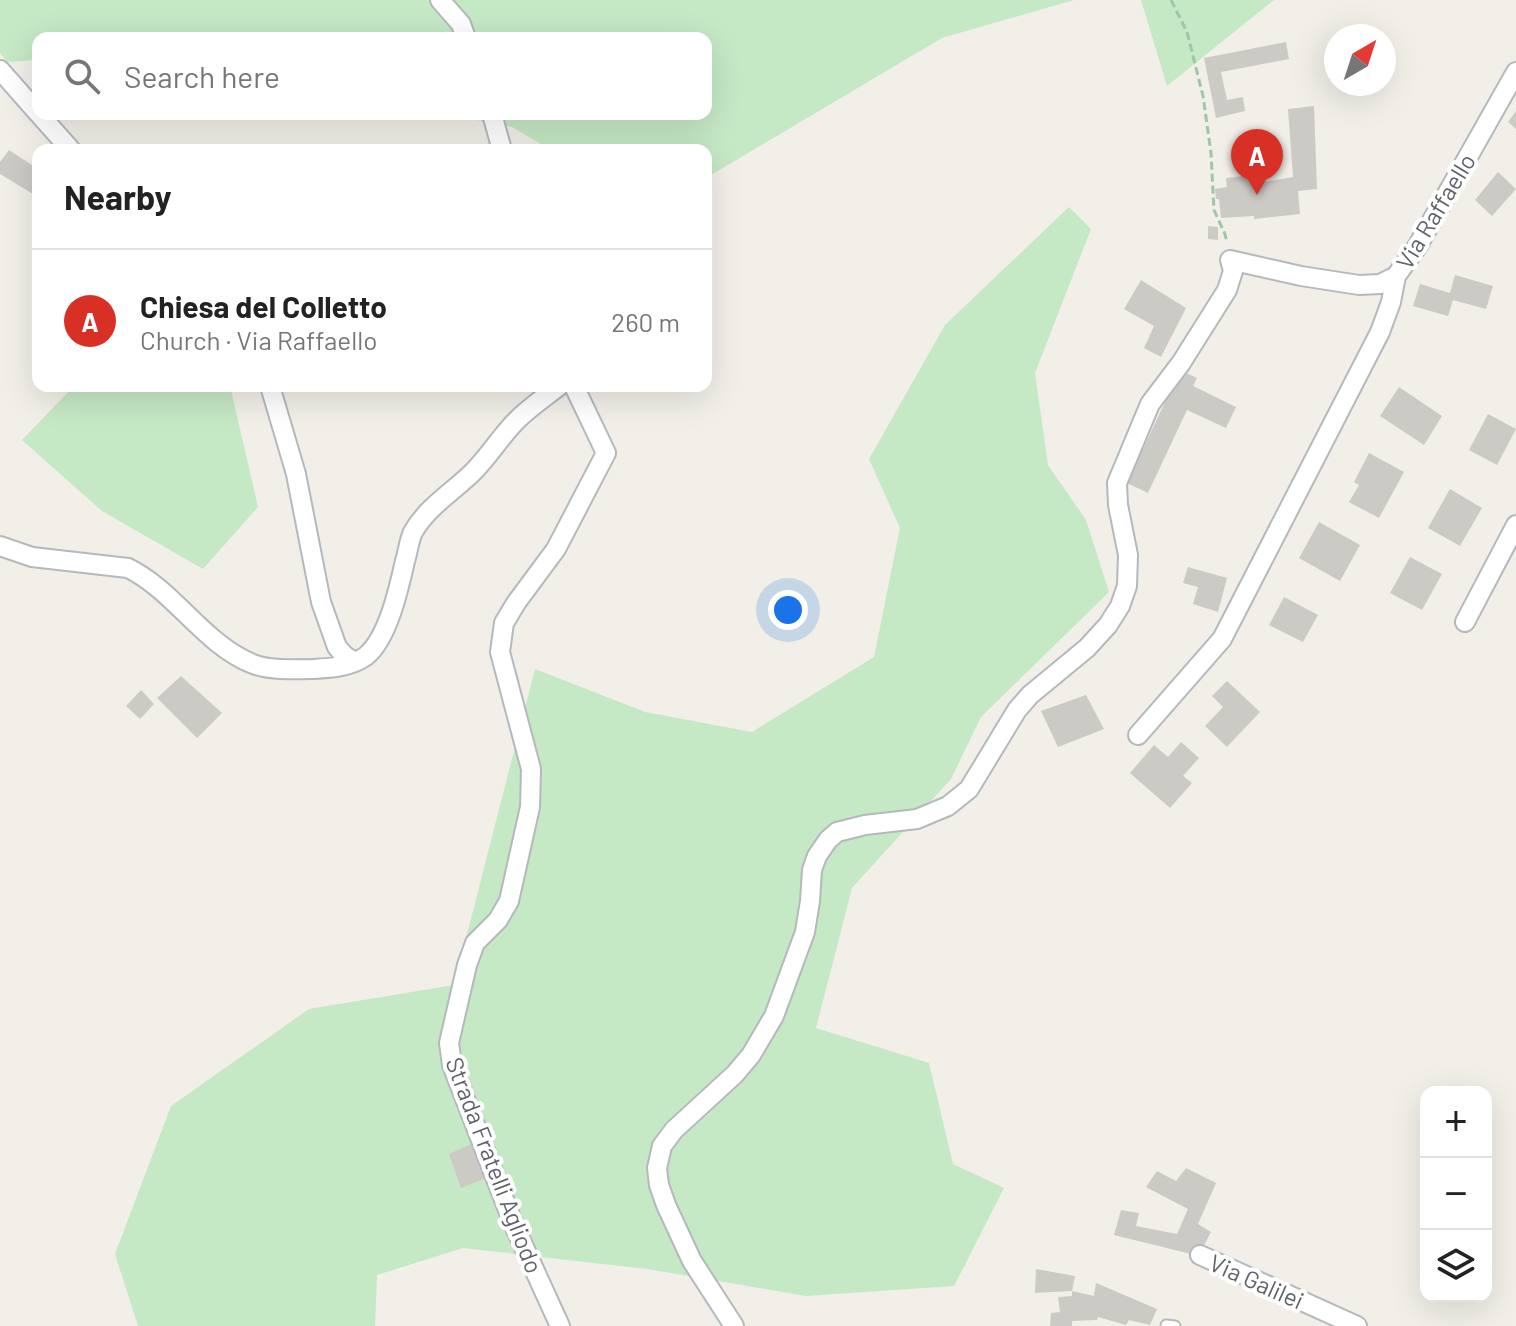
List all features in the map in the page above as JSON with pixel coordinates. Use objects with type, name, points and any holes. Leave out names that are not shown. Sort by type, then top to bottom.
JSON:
[{"type":"street","points":[[440,0],[461,24],[464,32]]},
{"type":"street","points":[[0,70],[32,105]]},
{"type":"street","name":"Via Raffaello","points":[[1231,265],[1359,285],[1380,284],[1396,276],[1417,247],[1516,72]]},
{"type":"street","points":[[45,120],[66,144]]},
{"type":"street","points":[[494,120],[500,144]]},
{"type":"street","points":[[734,1326],[692,1261],[666,1205],[657,1168],[662,1146],[674,1130],[735,1074],[751,1055],[774,1016],[805,932],[812,870],[828,840],[837,832],[865,825],[917,819],[948,806],[969,789],[1024,702],[1087,648],[1108,625],[1120,606],[1127,586],[1128,555],[1117,483],[1150,404],[1181,363],[1227,290],[1231,265]]},
{"type":"street","points":[[1138,735],[1222,639],[1380,332],[1396,276]]},
{"type":"street","points":[[272,392],[296,474],[321,602],[337,647],[355,662]]},
{"type":"street","points":[[0,546],[32,557],[128,568],[160,590],[223,647],[257,666],[326,668],[355,662],[366,655],[382,635],[397,595],[413,533],[433,508],[474,471],[517,419],[551,392]]},
{"type":"street","name":"Strada Fratelli Agliodo","points":[[560,1326],[513,1223],[452,1065],[449,1043],[475,943],[498,920],[509,901],[530,807],[531,769],[500,652],[504,623],[556,549],[606,453],[577,392]]},
{"type":"street","points":[[1465,622],[1516,525]]},
{"type":"street","name":"Via Galilei","points":[[1200,1255],[1357,1326]]},
{"type":"lane","points":[[1166,1325],[1175,1326]]},
{"type":"path","points":[[1171,0],[1187,32],[1203,96],[1211,153],[1214,210],[1225,234],[1231,265]]},
{"type":"green space","points":[[0,0],[1074,0],[942,38],[712,174],[712,144],[541,144],[512,127],[477,120],[712,120],[712,32],[32,32],[32,60],[7,62],[0,53]]},
{"type":"green space","points":[[1141,0],[1274,0],[1167,86]]},
{"type":"green space","points":[[1069,207],[1091,229],[1035,373],[1048,465],[1086,520],[1109,592],[981,717],[951,779],[852,888],[816,1028],[929,1063],[953,1164],[1004,1188],[954,1286],[806,1296],[647,1269],[463,1248],[377,1275],[375,1326],[138,1326],[115,1254],[171,1106],[309,1009],[454,985],[535,669],[645,712],[752,732],[874,657],[900,528],[869,459],[945,325]]},
{"type":"green space","points":[[68,392],[231,392],[258,507],[203,569],[102,511],[22,440]]},
{"type":"building","points":[[1286,42],[1289,59],[1221,72],[1227,100],[1243,97],[1245,111],[1216,118],[1204,58]]},
{"type":"building","points":[[1314,106],[1317,189],[1298,191],[1300,214],[1254,219],[1254,216],[1221,218],[1215,189],[1227,187],[1226,178],[1264,174],[1265,182],[1293,177],[1288,109]]},
{"type":"building","points":[[1516,111],[1516,129],[1508,122]]},
{"type":"building","points":[[9,150],[32,165],[32,193],[0,174],[0,162]]},
{"type":"building","points":[[1498,172],[1516,189],[1492,216],[1475,200]]},
{"type":"building","points":[[1208,226],[1218,227],[1218,240],[1208,239]]},
{"type":"building","points":[[1455,275],[1493,286],[1486,309],[1453,300],[1448,316],[1413,306],[1420,284],[1450,293]]},
{"type":"building","points":[[1141,280],[1186,308],[1161,357],[1144,348],[1154,326],[1124,309]]},
{"type":"building","points":[[1180,370],[1197,378],[1193,386],[1236,407],[1226,428],[1187,410],[1148,493],[1127,483]]},
{"type":"building","points":[[1399,387],[1442,416],[1424,445],[1380,416]]},
{"type":"building","points":[[1488,414],[1516,429],[1497,465],[1469,450]]},
{"type":"building","points":[[1369,453],[1404,472],[1379,518],[1349,502],[1359,485],[1354,482]]},
{"type":"building","points":[[1450,489],[1482,508],[1460,546],[1428,528]]},
{"type":"building","points":[[1319,522],[1360,545],[1340,581],[1299,558]]},
{"type":"building","points":[[1410,557],[1442,574],[1422,610],[1390,593]]},
{"type":"building","points":[[1188,567],[1227,578],[1218,612],[1193,604],[1198,587],[1183,583]]},
{"type":"building","points":[[1284,597],[1318,615],[1303,642],[1269,625]]},
{"type":"building","points":[[181,676],[222,713],[197,738],[157,698]]},
{"type":"building","points":[[1227,681],[1260,712],[1227,747],[1205,726],[1223,707],[1212,696]]},
{"type":"building","points":[[141,690],[154,704],[140,719],[126,706]]},
{"type":"building","points":[[1086,695],[1104,729],[1058,747],[1041,711]]},
{"type":"building","points":[[1181,742],[1199,758],[1183,776],[1192,783],[1170,808],[1130,773],[1154,745],[1168,757]]},
{"type":"building","points":[[471,1144],[486,1178],[461,1188],[449,1154]]},
{"type":"building","points":[[1186,1168],[1216,1183],[1198,1224],[1211,1232],[1201,1251],[1195,1255],[1114,1235],[1121,1210],[1139,1213],[1136,1226],[1177,1234],[1188,1209],[1146,1187],[1157,1171],[1176,1181]]},
{"type":"building","points":[[1036,1269],[1075,1276],[1072,1291],[1035,1293]]},
{"type":"building","points":[[1096,1283],[1157,1309],[1150,1325],[1129,1320],[1126,1325],[1098,1317],[1097,1320],[1072,1321],[1072,1326],[1050,1326],[1051,1313],[1060,1312],[1058,1297],[1072,1296],[1072,1291],[1094,1296]]},
{"type":"place","name":"Chiesa del Colletto","points":[[1257,195]]}]
